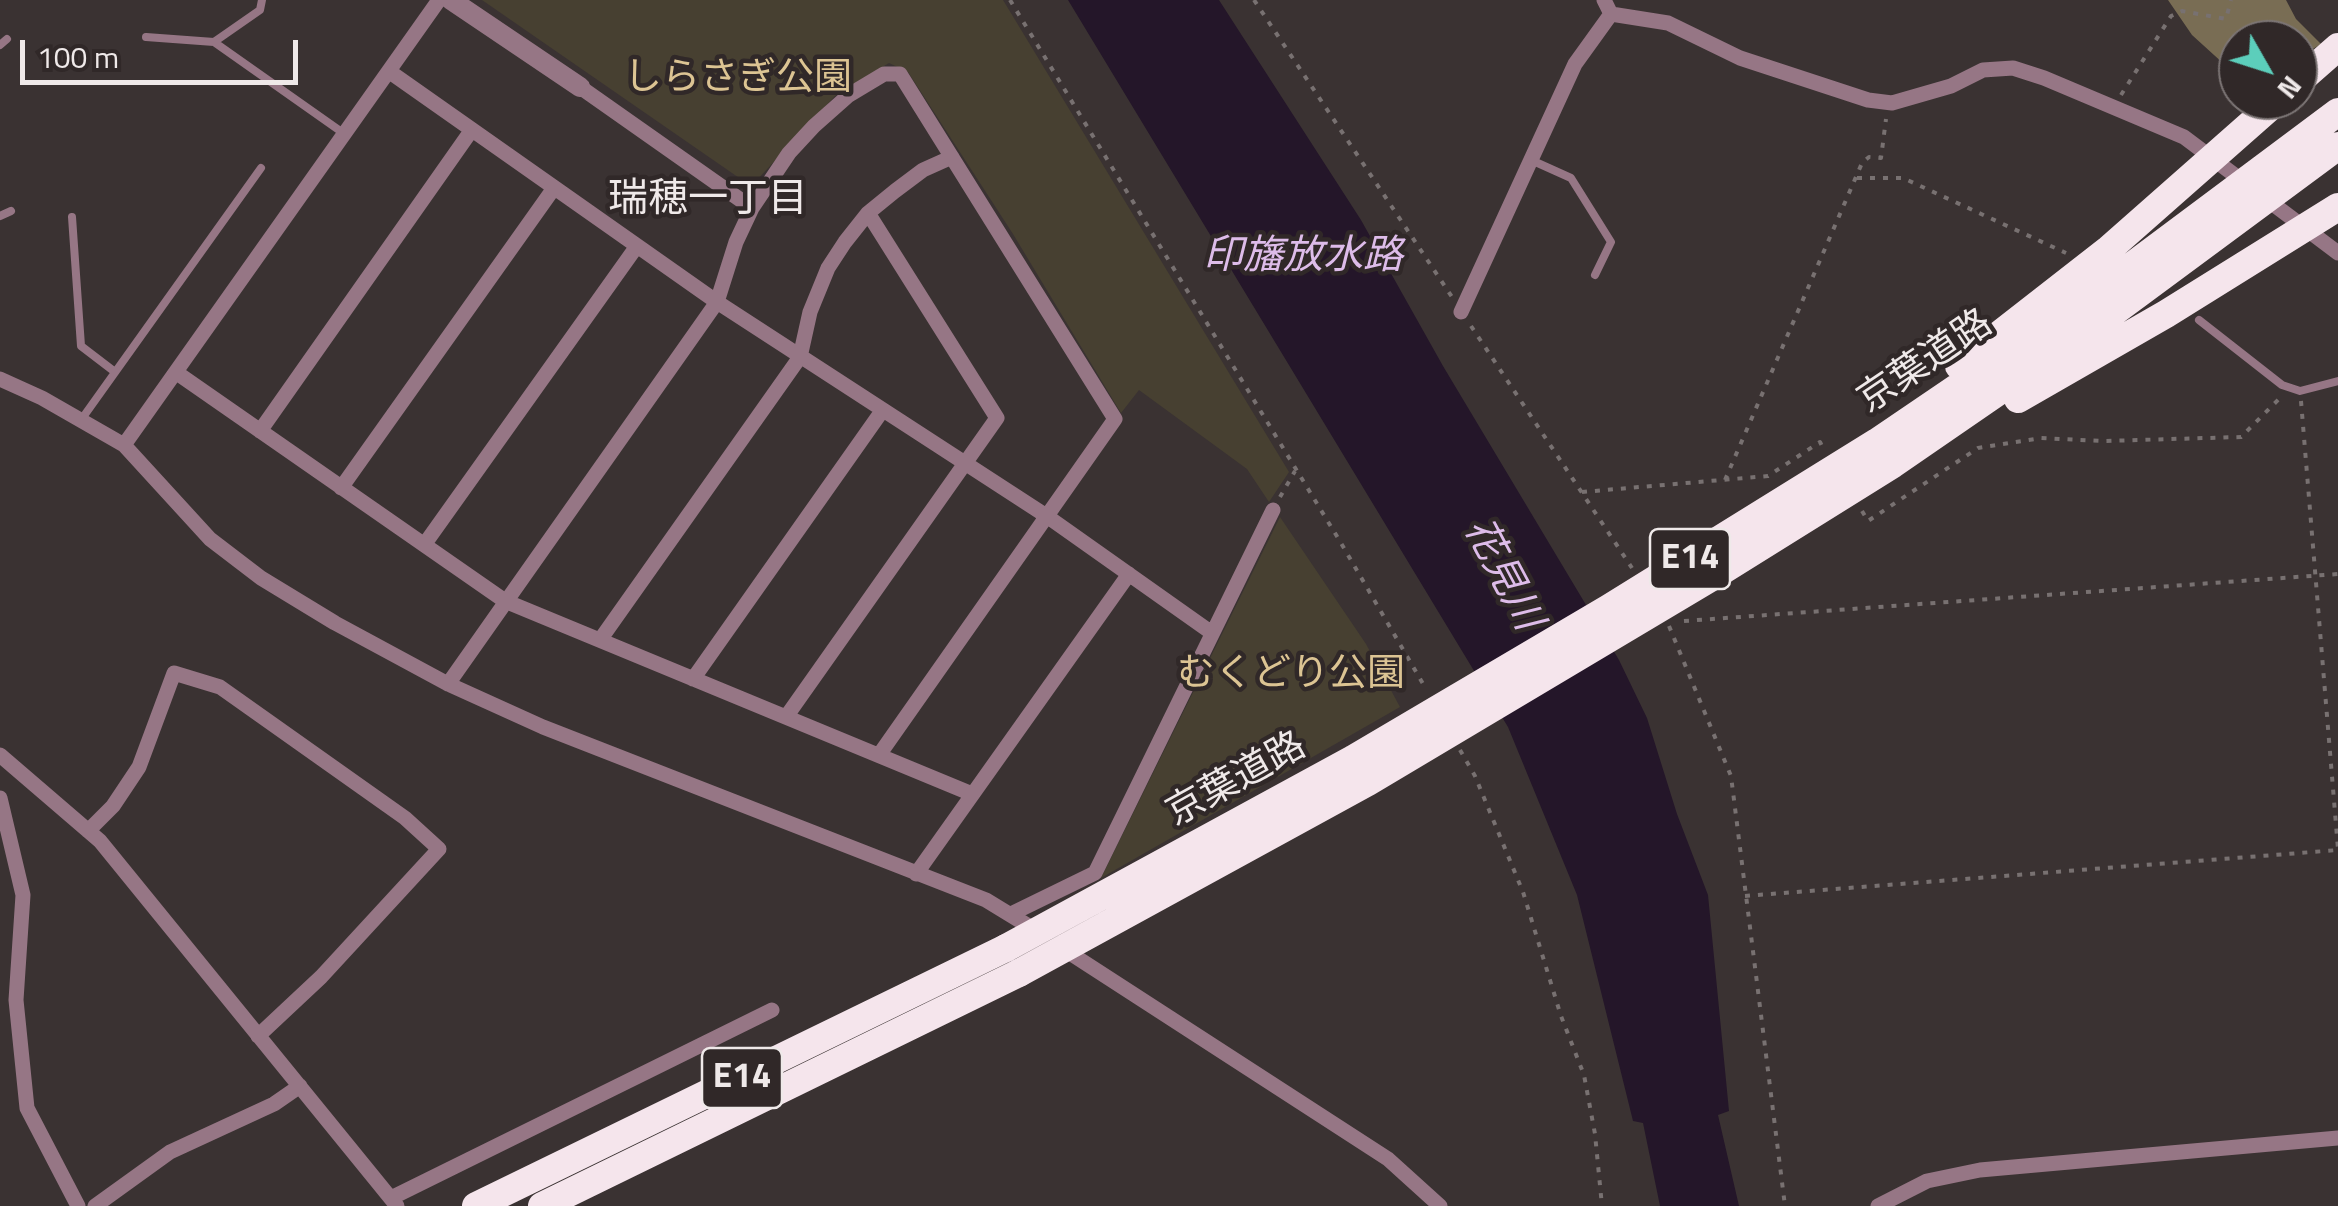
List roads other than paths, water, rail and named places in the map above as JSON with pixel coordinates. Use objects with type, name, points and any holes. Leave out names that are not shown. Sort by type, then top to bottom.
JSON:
[{"type":"highway","name":"京葉道路","points":[[1705,566],[1877,442],[2089,298],[2338,112]]},
{"type":"highway","points":[[1705,566],[1868,434],[2026,315],[2255,120]]},
{"type":"highway","name":"京葉道路","points":[[542,1206],[1012,960],[1319,778],[1893,464],[2064,346],[2338,146]]},
{"type":"highway","points":[[1705,566],[1874,488],[2338,207]]},
{"type":"highway","name":"京葉道路","points":[[476,1206],[1012,960]]},
{"type":"street","points":[[124,445],[439,0]]},
{"type":"street","points":[[450,0],[752,208]]},
{"type":"street","points":[[1461,312],[1576,64],[1608,7],[1668,23],[1740,58],[1868,100],[1888,102],[1952,86],[1984,70],[2013,68],[2184,137],[2338,254]]},
{"type":"street","points":[[390,72],[717,302],[1048,517],[1212,633]]},
{"type":"street","points":[[448,684],[717,302],[736,242],[752,208],[789,154],[850,95],[884,74],[900,74],[1114,420],[878,755]]},
{"type":"street","points":[[260,431],[471,131]]},
{"type":"street","points":[[600,640],[800,357],[810,312],[828,268],[868,213],[922,170],[952,157]]},
{"type":"street","points":[[341,488],[554,188]]},
{"type":"street","points":[[786,717],[996,418],[868,213]]},
{"type":"street","points":[[424,545],[637,246]]},
{"type":"street","points":[[177,374],[506,602],[972,794]]},
{"type":"street","points":[[0,378],[124,445],[210,538],[261,578],[334,623],[448,684],[543,726],[1013,914],[1095,971],[1388,1158],[1440,1206]]},
{"type":"street","points":[[693,679],[882,410]]},
{"type":"street","points":[[1013,914],[1095,873],[1273,510]]},
{"type":"street","points":[[916,874],[1129,574]]},
{"type":"street","points":[[88,831],[114,806],[139,768],[174,674],[220,687],[405,818],[439,849],[321,977],[258,1036]]},
{"type":"street","points":[[0,755],[88,831],[394,1202],[772,1010]]},
{"type":"street","points":[[0,798],[23,895],[16,1000],[27,1108],[78,1206]]},
{"type":"street","points":[[96,1206],[170,1152],[274,1104],[300,1086]]},
{"type":"street","points":[[1878,1206],[1927,1181],[1980,1170],[2338,1138]]},
{"type":"lane","points":[[214,42],[260,10],[262,0]]},
{"type":"lane","points":[[146,37],[214,42],[346,135]]},
{"type":"lane","points":[[1531,160],[1572,178],[1611,242],[1594,275]]},
{"type":"lane","points":[[80,420],[261,168]]},
{"type":"lane","points":[[0,216],[11,212]]},
{"type":"lane","points":[[72,218],[82,346],[115,372]]},
{"type":"lane","points":[[2199,320],[2282,385],[2296,390],[2338,381]]},
{"type":"water","name":"印旛放水路","points":[[1068,0],[1219,0],[1361,220],[1443,366],[1619,660],[1647,718],[1708,895],[1729,1111],[1718,1115],[1739,1206],[1660,1206],[1643,1123],[1633,1121],[1577,895],[1508,727]]},
{"type":"district","name":"瑞穂一丁目","points":[[708,201]]},
{"type":"park label","name":"しらさぎ公園","points":[[738,80]]},
{"type":"park label","name":"むくどり公園","points":[[1291,676]]},
{"type":"water label","name":"花見川","points":[[1501,575]]}]
